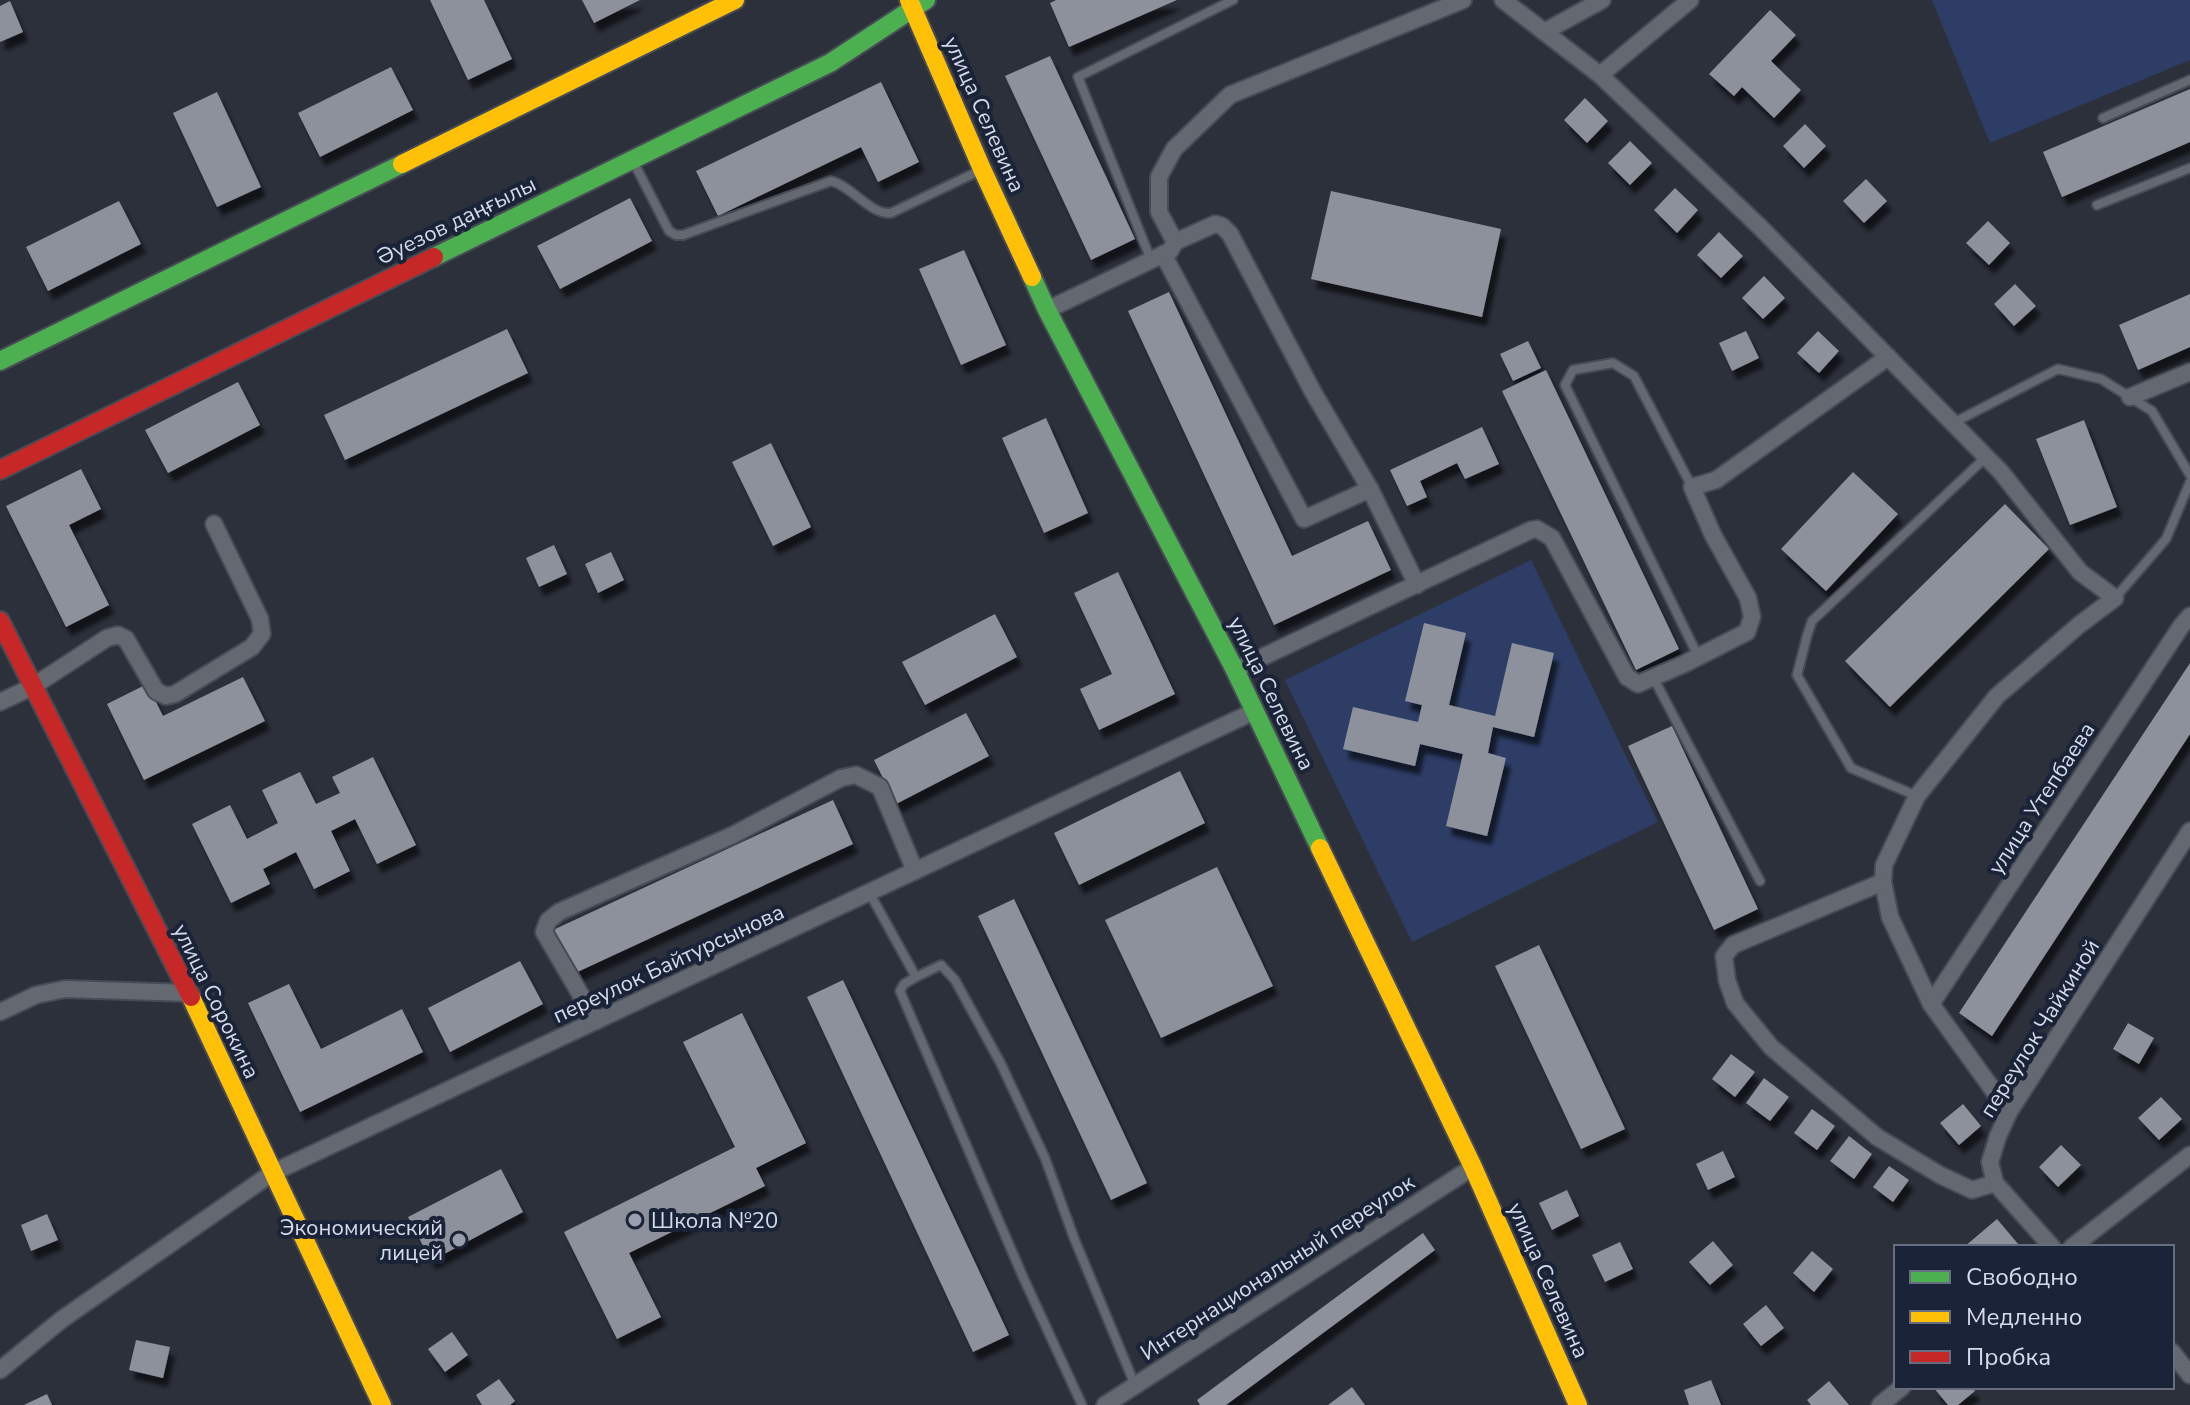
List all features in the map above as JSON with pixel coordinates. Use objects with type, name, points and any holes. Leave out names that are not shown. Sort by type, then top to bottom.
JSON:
[{"type":"street","points":[[0,361],[735,0]]},
{"type":"street","points":[[1175,242],[1159,212],[1159,177],[1174,149],[1230,95],[1463,0]]},
{"type":"street","points":[[1503,0],[1600,75],[1760,227],[2001,472],[2080,572],[2115,598],[1997,696],[1917,796],[1884,865],[1883,882],[1890,917],[1931,1004],[2009,1112]]},
{"type":"street","points":[[1544,32],[1602,0]]},
{"type":"street","points":[[1600,75],[1690,0]]},
{"type":"street","name":"Әуезов даңғылы","points":[[0,470],[830,63],[916,3]]},
{"type":"street","name":"улица Селевина","points":[[916,3],[982,169],[1047,310],[1255,711],[1473,1167],[1578,1405]]},
{"type":"street","points":[[1047,310],[1170,251],[1175,242],[1215,224],[1222,226],[1230,234],[1313,392],[1370,489],[1417,585]]},
{"type":"street","points":[[1157,257],[1304,519],[1370,489]]},
{"type":"street","points":[[1235,670],[1537,529],[1552,538],[1627,677],[1638,684],[1684,664],[1747,632],[1752,617],[1748,598],[1713,535],[1692,487],[1716,480],[1888,357]]},
{"type":"street","points":[[2130,397],[2190,372]]},
{"type":"street","points":[[0,702],[32,687],[107,638],[118,635],[126,639],[156,691],[166,696],[175,694],[252,647],[262,634],[260,619],[214,524]]},
{"type":"street","name":"улица Утепбаева","points":[[1931,1004],[2190,616]]},
{"type":"street","name":"улица Сорокина","points":[[0,621],[189,993],[382,1405]]},
{"type":"street","name":"переулок Байтурсынова","points":[[0,1370],[61,1320],[272,1173],[1255,711]]},
{"type":"street","points":[[596,1021],[544,932],[548,921],[559,912],[733,835],[841,778],[856,775],[880,787],[915,871]]},
{"type":"street","name":"переулок Чайкиной","points":[[1995,1183],[1990,1162],[2009,1112],[2190,831]]},
{"type":"street","points":[[1883,882],[1733,945],[1724,956],[1727,980],[1735,1003],[1771,1047],[1877,1137],[1940,1175],[1972,1190],[1995,1183],[2050,1245]]},
{"type":"street","points":[[0,1012],[36,995],[65,989],[189,993]]},
{"type":"street","points":[[2081,1245],[2190,1155]]},
{"type":"street","name":"Интернациональный переулок","points":[[1105,1405],[1473,1167]]},
{"type":"street","points":[[2174,1355],[2190,1375]]},
{"type":"street","points":[[1880,1405],[1900,1389]]},
{"type":"lane","points":[[1157,257],[1078,77],[1233,0]]},
{"type":"lane","points":[[2103,118],[2190,80]]},
{"type":"lane","points":[[633,160],[669,231],[676,235],[831,181],[840,183],[880,212],[891,213],[982,169]]},
{"type":"lane","points":[[2097,205],[2190,168]]},
{"type":"lane","points":[[1692,487],[1634,376],[1613,363],[1573,370],[1565,385],[1698,656]]},
{"type":"lane","points":[[1953,423],[2058,369],[2101,379],[2152,411],[2190,475]]},
{"type":"lane","points":[[1917,796],[1851,768],[1797,675],[1812,621],[1986,456]]},
{"type":"lane","points":[[2115,598],[2166,539],[2190,482]]},
{"type":"lane","points":[[1653,677],[1760,881]]},
{"type":"lane","points":[[869,892],[916,977]]},
{"type":"lane","points":[[1082,1405],[1023,1277],[900,991],[904,984],[941,965],[955,980],[1001,1064],[1045,1158],[1074,1238],[1135,1385]]},
{"type":"shaded area","points":[[1932,0],[2190,0],[2190,60],[1990,143]]},
{"type":"shaded area","points":[[1531,560],[1658,822],[1412,942],[1285,680]]},
{"type":"building","points":[[430,0],[484,0],[512,59],[468,80]]},
{"type":"building","points":[[582,0],[640,0],[594,23]]},
{"type":"building","points":[[1056,0],[1177,0],[1069,47],[1050,3]]},
{"type":"building","points":[[10,1],[23,32],[0,42],[0,6]]},
{"type":"building","points":[[1770,10],[1796,35],[1771,61],[1801,90],[1774,118],[1742,87],[1734,96],[1709,74]]},
{"type":"building","points":[[1050,56],[1135,239],[1091,260],[1005,76]]},
{"type":"building","points":[[391,67],[413,110],[320,157],[298,113]]},
{"type":"building","points":[[881,82],[919,162],[878,182],[861,147],[718,216],[696,171]]},
{"type":"building","points":[[2190,89],[2190,142],[2062,197],[2043,152]]},
{"type":"building","points":[[217,92],[261,187],[217,207],[173,113]]},
{"type":"building","points":[[1585,98],[1608,121],[1587,143],[1564,120]]},
{"type":"building","points":[[1805,124],[1826,146],[1804,168],[1783,146]]},
{"type":"building","points":[[1630,141],[1652,163],[1630,185],[1608,163]]},
{"type":"building","points":[[1866,179],[1887,201],[1864,223],[1843,201]]},
{"type":"building","points":[[1675,188],[1698,210],[1677,233],[1654,210]]},
{"type":"building","points":[[1331,191],[1501,229],[1482,317],[1311,279]]},
{"type":"building","points":[[630,198],[652,241],[560,289],[537,246]]},
{"type":"building","points":[[119,201],[141,244],[48,291],[26,247]]},
{"type":"building","points":[[1988,221],[2010,243],[1989,265],[1966,243]]},
{"type":"building","points":[[1719,232],[1743,256],[1721,278],[1697,255]]},
{"type":"building","points":[[964,250],[1006,345],[961,365],[919,269]]},
{"type":"building","points":[[1764,276],[1785,298],[1763,319],[1742,298]]},
{"type":"building","points":[[2015,284],[2036,306],[2014,326],[1994,304]]},
{"type":"building","points":[[1169,292],[1292,556],[1368,521],[1391,570],[1274,625],[1128,311]]},
{"type":"building","points":[[2190,294],[2190,347],[2138,370],[2119,325]]},
{"type":"building","points":[[507,329],[528,373],[345,460],[324,415]]},
{"type":"building","points":[[1746,331],[1759,358],[1732,371],[1719,343]]},
{"type":"building","points":[[1818,331],[1839,351],[1819,373],[1797,353]]},
{"type":"building","points":[[1528,341],[1541,368],[1513,381],[1500,354]]},
{"type":"building","points":[[1546,370],[1679,649],[1636,670],[1502,391]]},
{"type":"building","points":[[238,382],[260,425],[168,473],[145,430]]},
{"type":"building","points":[[1046,418],[1088,513],[1044,533],[1002,438]]},
{"type":"building","points":[[2084,420],[2117,507],[2070,525],[2036,439]]},
{"type":"building","points":[[1482,427],[1499,464],[1465,479],[1457,463],[1420,481],[1427,497],[1407,506],[1390,470]]},
{"type":"building","points":[[771,443],[811,527],[773,546],[732,462]]},
{"type":"building","points":[[81,469],[101,509],[69,525],[109,605],[66,627],[6,506]]},
{"type":"building","points":[[1853,472],[1898,514],[1826,591],[1781,549]]},
{"type":"building","points":[[2005,504],[2049,549],[1890,707],[1845,661]]},
{"type":"building","points":[[554,545],[567,574],[539,587],[526,558]]},
{"type":"building","points":[[611,552],[624,580],[598,593],[585,564]]},
{"type":"building","points":[[1118,572],[1175,694],[1099,730],[1080,689],[1112,674],[1074,593]]},
{"type":"building","points":[[995,614],[1017,657],[925,705],[902,662]]},
{"type":"building","points":[[1424,623],[1466,633],[1449,705],[1495,716],[1512,643],[1554,653],[1534,737],[1493,727],[1488,753],[1506,758],[1487,836],[1446,826],[1463,754],[1420,744],[1415,766],[1343,749],[1353,707],[1418,722],[1422,705],[1405,701]]},
{"type":"building","points":[[2190,663],[2190,734],[1992,1036],[1959,1013]]},
{"type":"building","points":[[243,677],[265,721],[144,780],[107,704],[147,684],[163,716]]},
{"type":"building","points":[[966,713],[989,756],[896,804],[874,760]]},
{"type":"building","points":[[1672,726],[1758,909],[1714,930],[1628,746]]},
{"type":"building","points":[[373,757],[416,845],[377,864],[355,819],[331,831],[350,871],[314,889],[296,852],[263,869],[270,884],[231,903],[192,824],[230,805],[247,839],[278,823],[262,790],[300,772],[316,804],[340,793],[332,777]]},
{"type":"building","points":[[1180,771],[1205,823],[1079,885],[1054,833]]},
{"type":"building","points":[[833,800],[853,844],[573,974],[553,930]]},
{"type":"building","points":[[1217,867],[1273,986],[1161,1038],[1105,920]]},
{"type":"building","points":[[1014,899],[1147,1183],[1111,1200],[978,916]]},
{"type":"building","points":[[1539,945],[1625,1129],[1581,1149],[1495,966]]},
{"type":"building","points":[[520,961],[543,1004],[450,1052],[428,1008]]},
{"type":"building","points":[[843,980],[1009,1335],[973,1352],[807,997]]},
{"type":"building","points":[[289,984],[321,1049],[402,1009],[423,1052],[300,1112],[248,1003]]},
{"type":"building","points":[[742,1013],[806,1143],[756,1168],[765,1186],[629,1253],[661,1317],[617,1339],[564,1232],[735,1147],[683,1042]]},
{"type":"building","points":[[2128,1023],[2154,1038],[2139,1064],[2113,1049]]},
{"type":"building","points":[[1731,1054],[1755,1072],[1735,1097],[1712,1079]]},
{"type":"building","points":[[1764,1078],[1789,1097],[1770,1121],[1746,1103]]},
{"type":"building","points":[[2161,1097],[2182,1119],[2159,1140],[2138,1118]]},
{"type":"building","points":[[1963,1104],[1981,1126],[1959,1145],[1940,1123]]},
{"type":"building","points":[[1812,1109],[1835,1126],[1817,1150],[1794,1133]]},
{"type":"building","points":[[1849,1136],[1872,1154],[1854,1179],[1830,1161]]},
{"type":"building","points":[[2061,1145],[2081,1165],[2058,1187],[2039,1167]]},
{"type":"building","points":[[1723,1151],[1735,1177],[1708,1190],[1696,1164]]},
{"type":"building","points":[[1889,1166],[1909,1180],[1893,1202],[1873,1187]]},
{"type":"building","name":"Экономический лицей","points":[[501,1169],[523,1212],[431,1261],[408,1217]]},
{"type":"building","points":[[1567,1190],[1579,1216],[1552,1230],[1539,1203]]},
{"type":"building","points":[[47,1214],[58,1240],[31,1251],[21,1225]]},
{"type":"building","points":[[1997,1219],[2019,1245],[1966,1245]]},
{"type":"building","points":[[1423,1233],[1435,1250],[1226,1405],[1200,1405],[1197,1400]]},
{"type":"building","points":[[1713,1241],[1733,1265],[1710,1285],[1689,1262]]},
{"type":"building","points":[[1620,1242],[1633,1269],[1605,1282],[1592,1255]]},
{"type":"building","points":[[1812,1251],[1833,1269],[1814,1292],[1793,1273]]},
{"type":"building","points":[[1766,1305],[1784,1328],[1761,1346],[1743,1324]]},
{"type":"building","points":[[452,1332],[468,1355],[445,1372],[428,1349]]},
{"type":"building","points":[[136,1340],[170,1347],[163,1378],[129,1370]]},
{"type":"building","points":[[499,1379],[515,1401],[510,1405],[482,1405],[476,1395]]},
{"type":"building","points":[[1711,1380],[1721,1405],[1689,1405],[1684,1390]]},
{"type":"building","points":[[1829,1381],[1849,1405],[1811,1405],[1807,1400]]},
{"type":"building","points":[[1352,1387],[1365,1405],[1328,1405]]},
{"type":"building","points":[[1935,1389],[1975,1391],[1958,1405],[1948,1405]]},
{"type":"building","points":[[47,1394],[52,1405],[24,1405]]},
{"type":"traffic: fast","points":[[434,257],[830,63],[926,0]]},
{"type":"traffic: fast","points":[[0,361],[402,164]]},
{"type":"traffic: fast","points":[[1032,277],[1235,670],[1320,848]]},
{"type":"traffic: slow","points":[[402,164],[735,0]]},
{"type":"traffic: slow","points":[[909,0],[1032,277]]},
{"type":"traffic: slow","points":[[1320,848],[1473,1167],[1578,1405]]},
{"type":"traffic: slow","points":[[191,997],[382,1405]]},
{"type":"traffic: jam","points":[[0,470],[434,257]]},
{"type":"traffic: jam","points":[[0,621],[191,997]]},
{"type":"place","name":"Школа №20","points":[[635,1220]]},
{"type":"place","name":"Экономический лицей","points":[[459,1240]]}]
